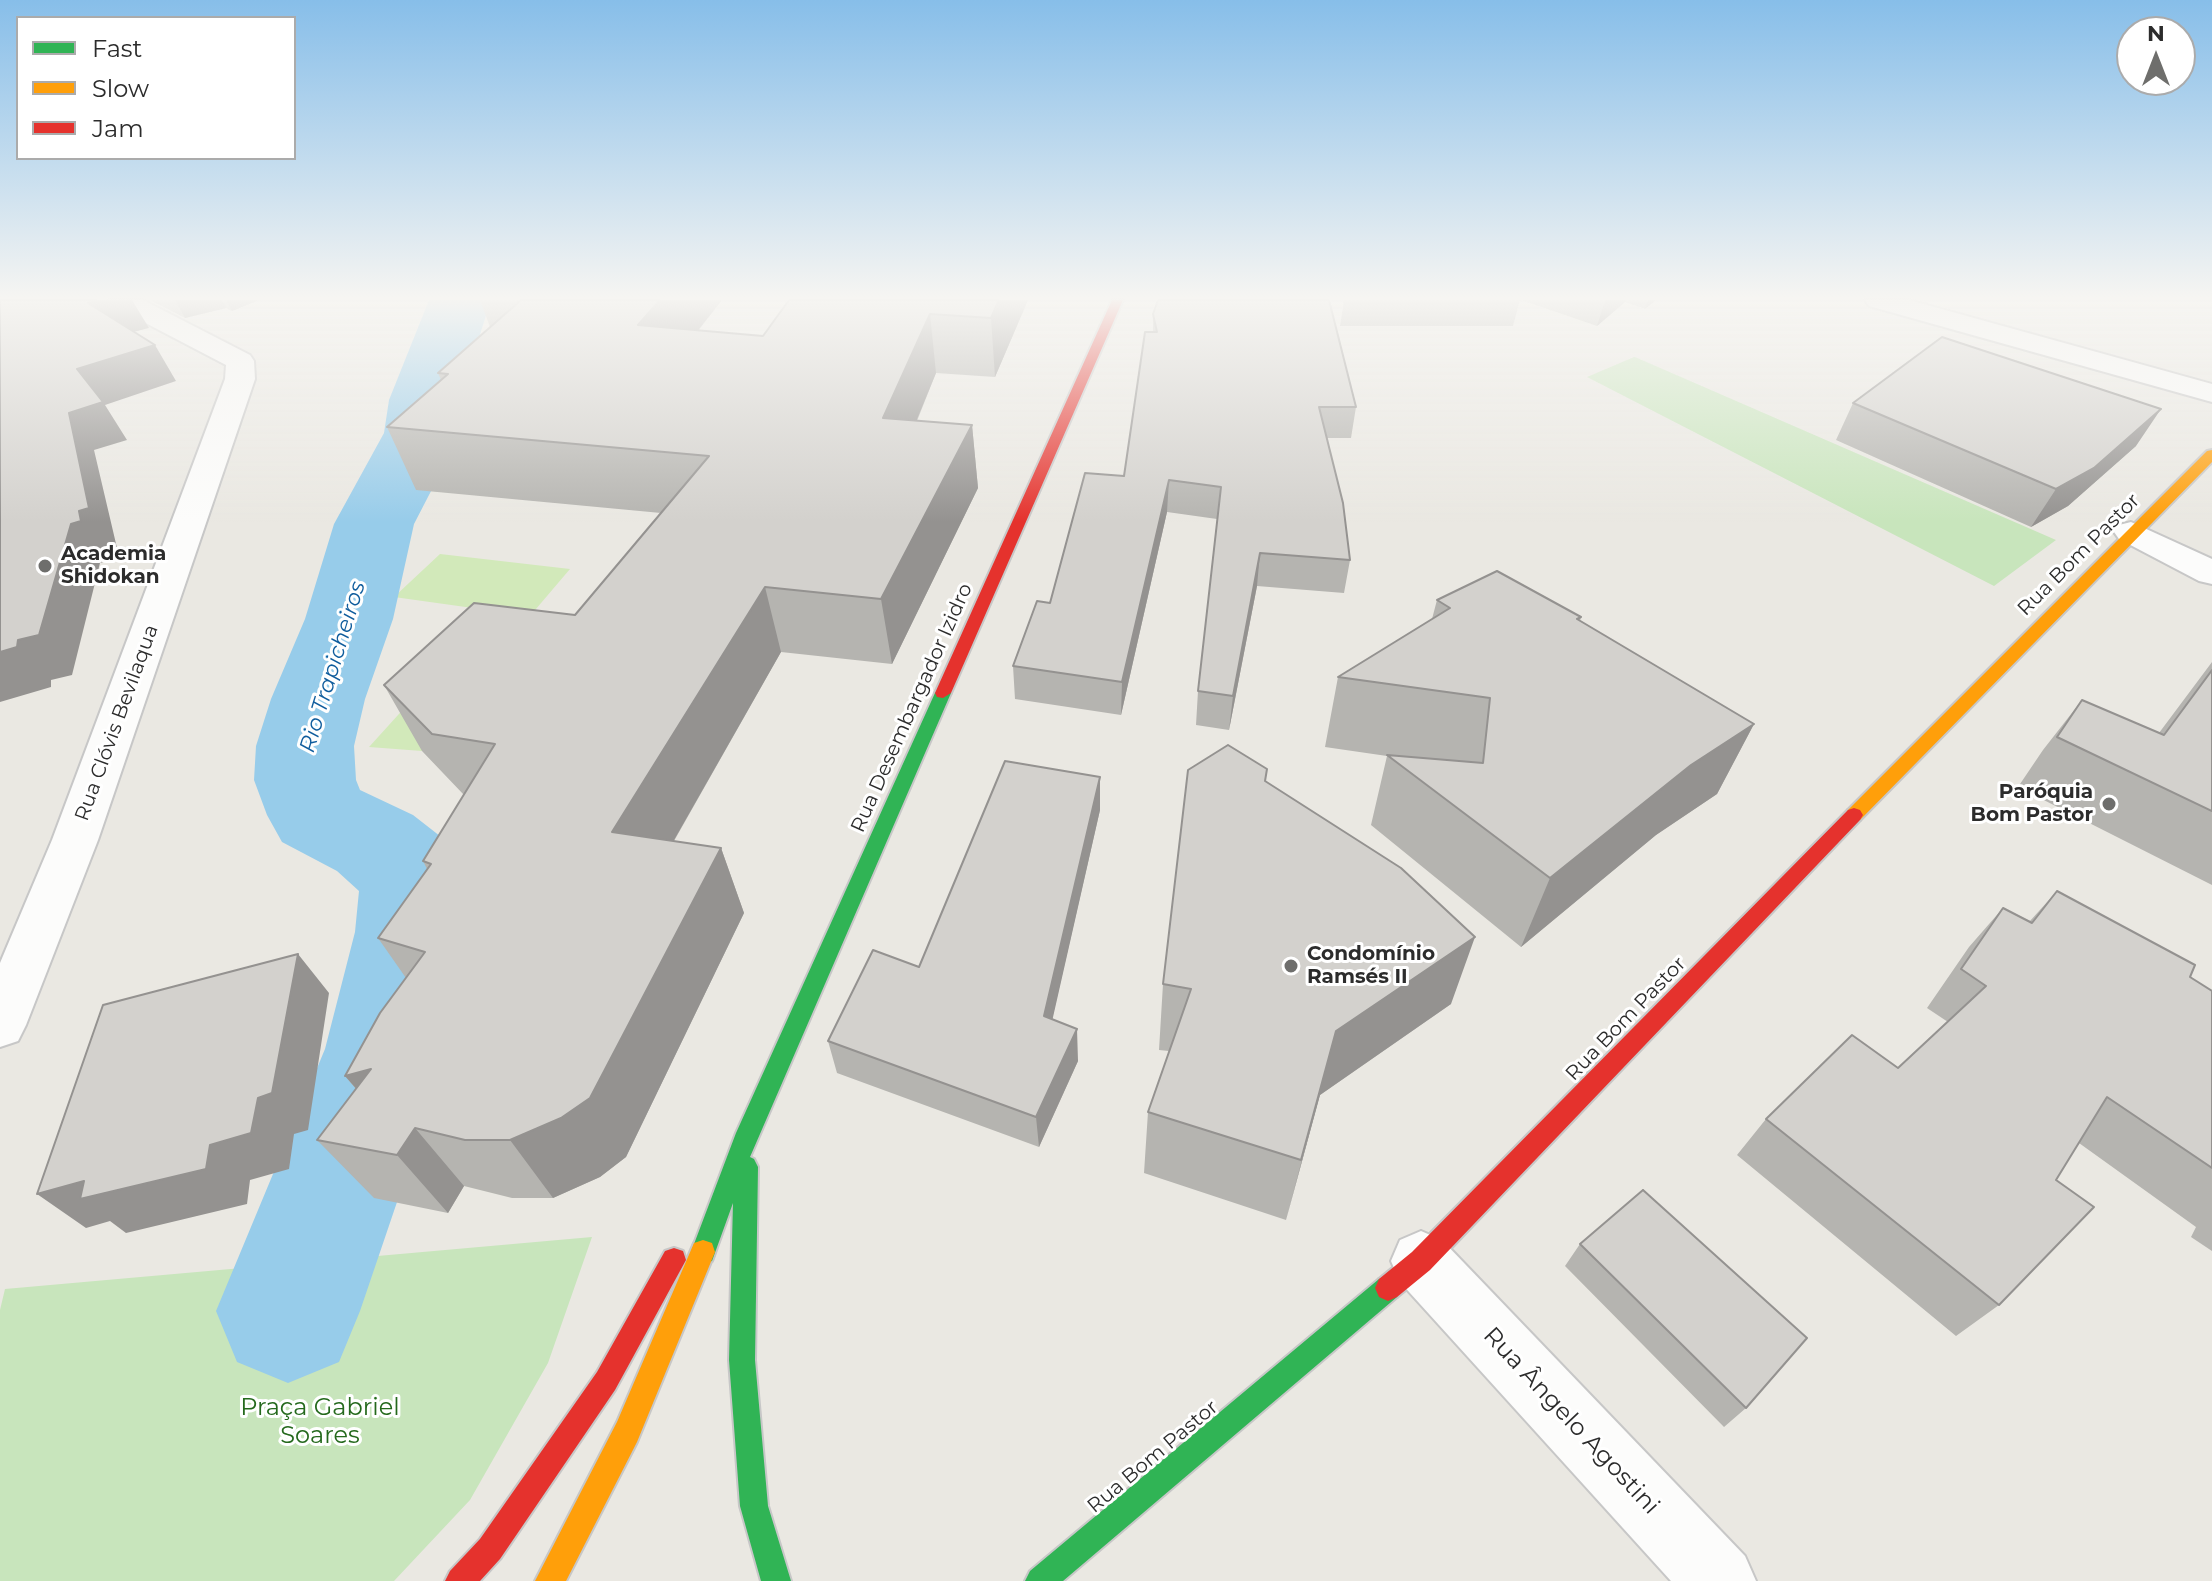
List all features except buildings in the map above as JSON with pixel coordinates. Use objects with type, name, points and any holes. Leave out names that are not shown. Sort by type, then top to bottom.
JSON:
[{"type":"street","name":"Rua Clóvis Bevilaqua","points":[[0,1025],[75,840],[240,374]]},
{"type":"street","name":"Rua Desembargador Izidro","points":[[550,1581],[627,1432],[691,1283],[747,1133],[1085,374]]},
{"type":"street","points":[[2143,374],[2212,393]]},
{"type":"street","name":"Rua Bom Pastor","points":[[1040,1581],[1421,1261],[2131,532],[2210,460]]},
{"type":"street","points":[[2131,532],[2212,573]]},
{"type":"street","name":"Rua Desembargador Izidro","points":[[460,1581],[490,1549],[606,1381],[747,1133]]},
{"type":"street","points":[[747,1133],[742,1360],[754,1506],[776,1581]]},
{"type":"street","name":"Rua Ângelo Agostini","points":[[1421,1261],[1720,1581]]},
{"type":"green space","points":[[1595,374],[1673,374],[2056,540],[1994,586],[1587,377]]},
{"type":"green space","points":[[440,554],[570,569],[530,616],[394,597]]},
{"type":"green space","points":[[466,640],[497,666],[422,751],[369,747]]},
{"type":"green space","name":"Praça Gabriel Soares","points":[[592,1237],[548,1363],[470,1500],[394,1581],[0,1581],[0,1310],[5,1289]]},
{"type":"waterway","name":"Rio Trapicheiros","points":[[288,1311],[387,1049],[412,932],[415,877],[375,843],[319,815],[305,780],[305,746],[318,699],[349,619],[374,524],[420,433],[424,400],[433,374]]},
{"type":"traffic: fast","points":[[703,1252],[747,1133],[943,693]]},
{"type":"traffic: fast","points":[[746,1167],[742,1360],[754,1506],[776,1581]]},
{"type":"traffic: fast","points":[[1040,1581],[1388,1288]]},
{"type":"traffic: slow","points":[[1854,815],[2212,454]]},
{"type":"traffic: slow","points":[[550,1581],[627,1432],[703,1252]]},
{"type":"traffic: jam","points":[[943,693],[1085,374]]},
{"type":"traffic: jam","points":[[1388,1288],[1421,1261],[1854,815]]},
{"type":"traffic: jam","points":[[460,1581],[490,1549],[606,1381],[674,1260]]},
{"type":"place","name":"Academia Shidokan","points":[[45,566]]},
{"type":"place","name":"Paróquia Bom Pastor","points":[[2109,804]]},
{"type":"place","name":"Condomínio Ramsés II","points":[[1291,966]]}]
